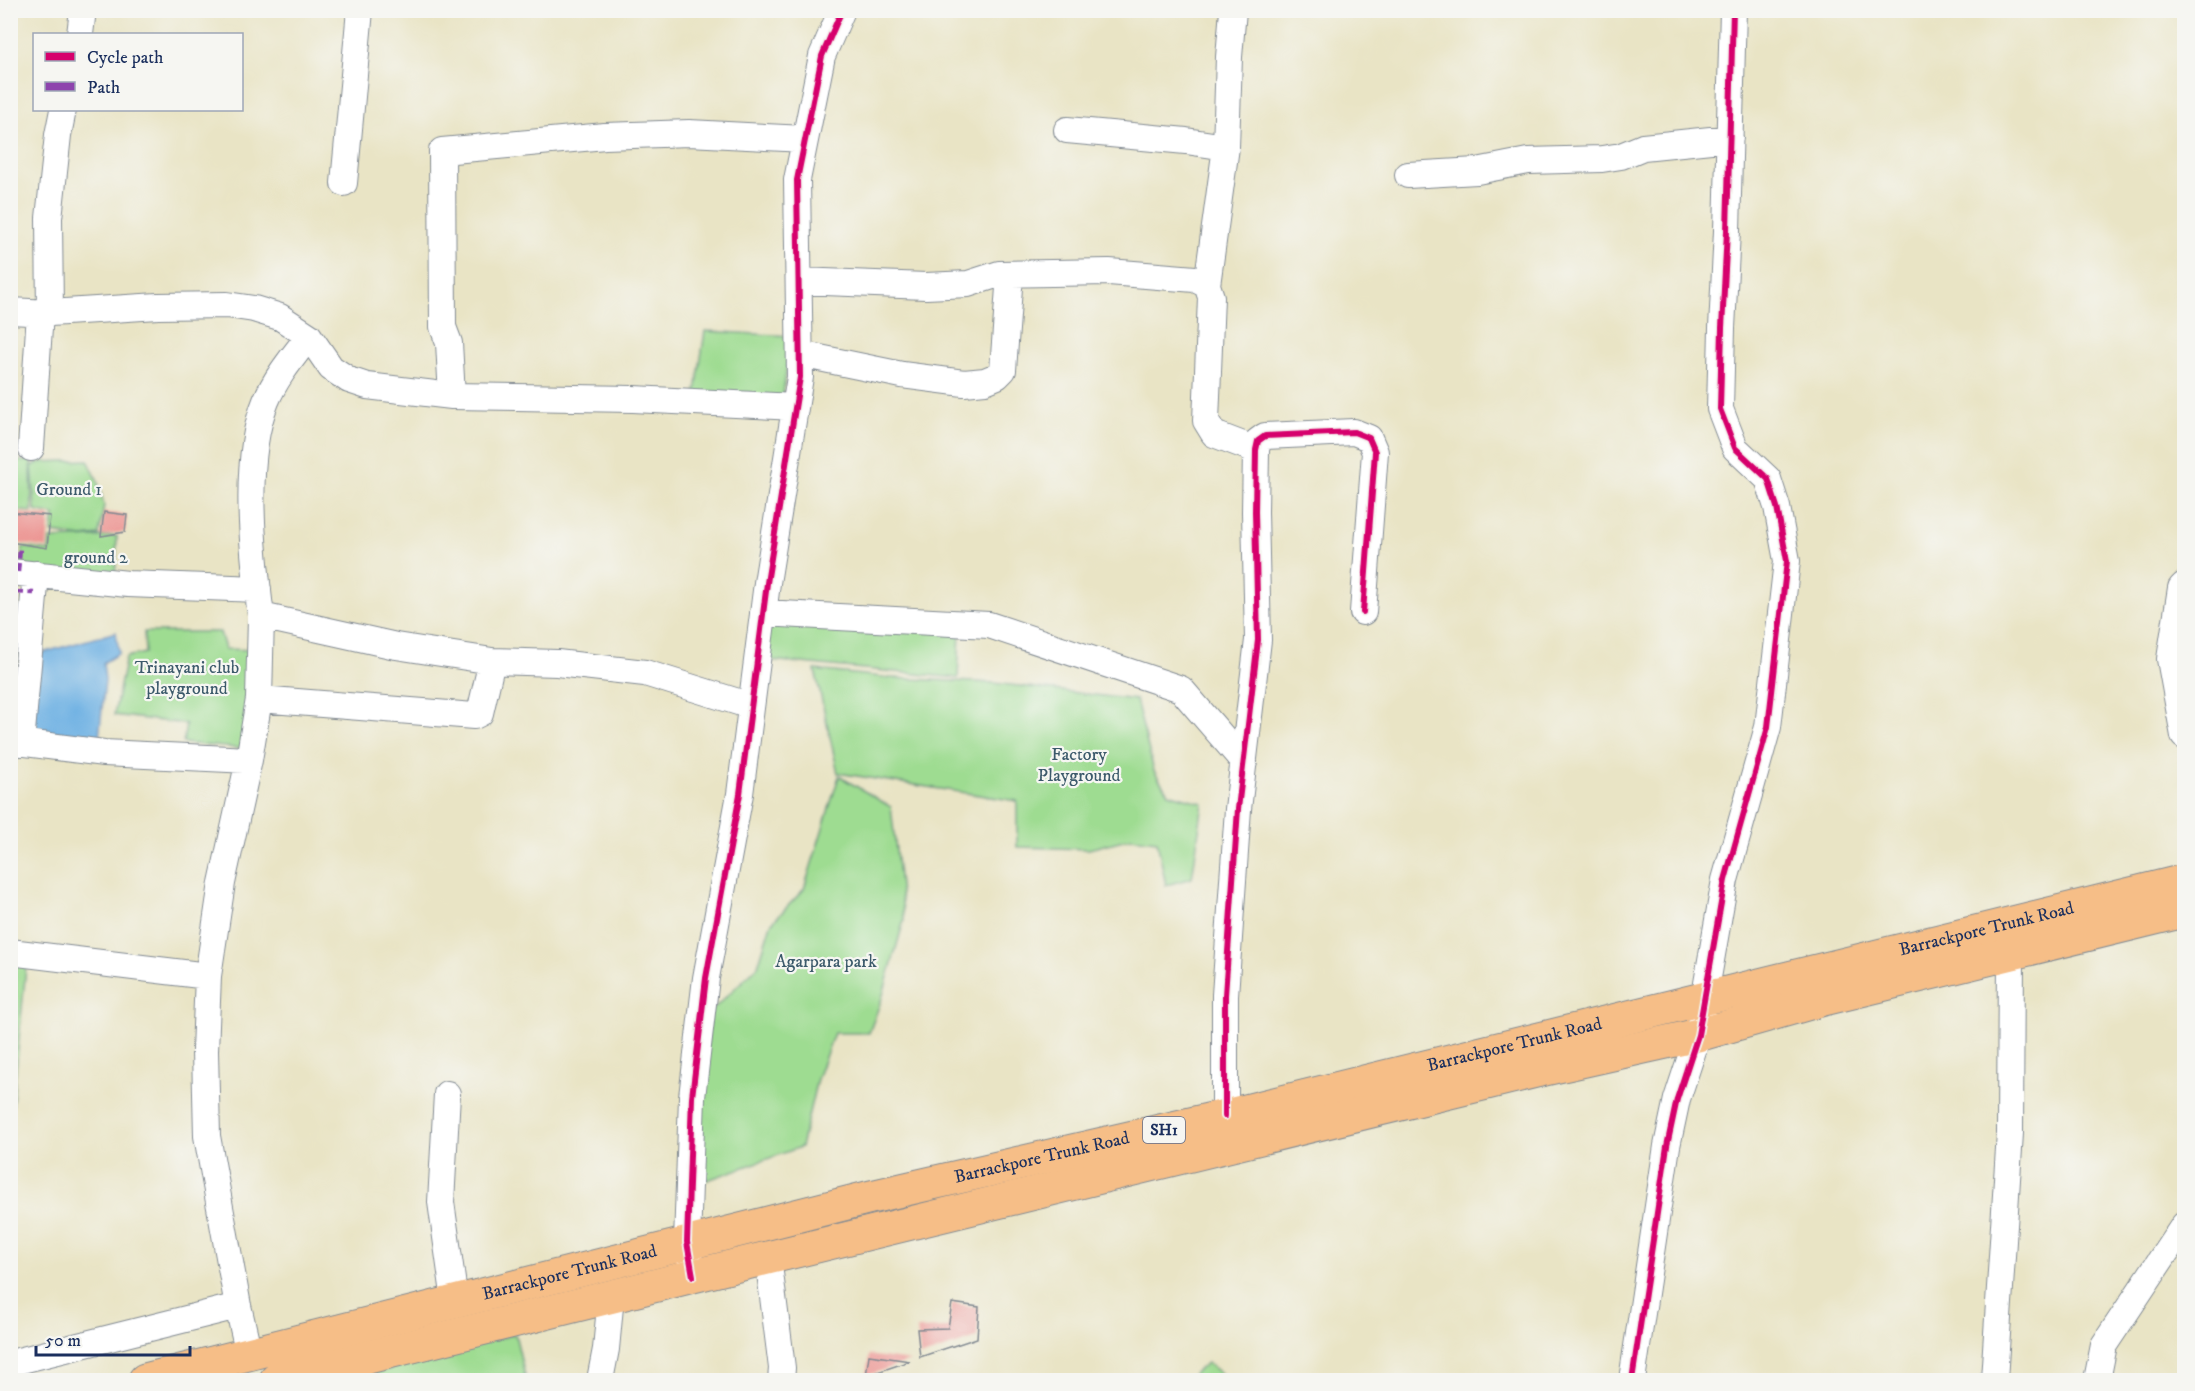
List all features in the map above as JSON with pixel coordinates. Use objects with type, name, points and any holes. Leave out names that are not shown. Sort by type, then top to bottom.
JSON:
[{"type":"main road","name":"Barrackpore Trunk Road","points":[[145,1380],[882,1194],[1225,1116],[2184,881]]},
{"type":"main road","name":"Barrackpore Trunk Road","points":[[276,1380],[768,1257],[1536,1071],[1698,1035],[1824,999],[2184,911]]},
{"type":"street","points":[[80,33],[83,10]]},
{"type":"street","points":[[344,183],[360,10]]},
{"type":"street","points":[[693,1276],[687,1242],[692,1097],[706,978],[740,794],[763,613],[800,377],[797,180],[822,56],[842,10]]},
{"type":"street","points":[[1233,10],[1226,147],[1207,285],[1211,297],[1206,421],[1214,434],[1256,450]]},
{"type":"street","points":[[1632,1380],[1667,1146],[1677,1099],[1698,1035],[1725,880],[1768,727],[1787,561],[1777,507],[1768,479],[1735,448],[1720,409],[1733,10]]},
{"type":"street","points":[[31,448],[45,313],[48,218],[63,111]]},
{"type":"street","points":[[1067,130],[1226,147]]},
{"type":"street","points":[[452,396],[449,343],[443,327],[442,152],[536,141],[689,133],[805,139]]},
{"type":"street","points":[[1408,175],[1477,171],[1528,161],[1602,159],[1621,156],[1642,147],[1730,138]]},
{"type":"street","points":[[800,281],[926,286],[968,284],[999,274],[1109,272],[1196,279],[1207,285]]},
{"type":"street","points":[[800,354],[902,375],[964,383],[985,381],[1004,370],[1010,274]]},
{"type":"street","points":[[10,311],[45,313],[158,306],[227,305],[254,309],[280,317],[309,336],[331,368],[349,380],[367,386],[452,396],[633,399],[795,407]]},
{"type":"street","points":[[249,1354],[207,1136],[205,1051],[208,976],[222,883],[249,760],[259,699],[261,616],[252,484],[254,453],[265,402],[279,375],[309,336]]},
{"type":"street","points":[[1225,1116],[1225,995],[1238,809],[1258,640],[1256,450],[1258,441],[1265,436],[1354,432],[1369,438],[1375,452],[1363,612]]},
{"type":"street","points":[[10,572],[138,585],[258,589]]},
{"type":"street","points":[[36,574],[16,742],[104,753],[249,760]]},
{"type":"street","points":[[2184,585],[2181,588],[2170,659],[2184,736]]},
{"type":"street","points":[[763,613],[989,625],[1181,689],[1244,762]]},
{"type":"street","points":[[261,616],[396,646],[492,662],[557,663],[645,673],[751,706]]},
{"type":"street","points":[[259,699],[474,716],[480,713],[483,706],[492,662]]},
{"type":"street","points":[[10,952],[208,976]]},
{"type":"street","points":[[1994,1380],[2010,1133],[2011,952]]},
{"type":"street","points":[[447,1094],[441,1202],[455,1301]]},
{"type":"street","points":[[2097,1380],[2104,1345],[2184,1225]]},
{"type":"street","points":[[768,1257],[782,1368],[781,1380]]},
{"type":"street","points":[[600,1380],[606,1349],[611,1296]]},
{"type":"street","points":[[10,1364],[238,1306]]},
{"type":"green space","points":[[705,331],[791,336],[782,402],[695,398]]},
{"type":"green space","name":"Ground 1","points":[[88,460],[97,479],[104,505],[99,535],[83,537],[52,533],[54,515],[35,511],[32,466],[40,462]]},
{"type":"green space","points":[[11,461],[31,461],[32,512],[11,510]]},
{"type":"green space","name":"ground 2","points":[[117,536],[115,581],[21,570],[23,547],[49,551],[50,539]]},
{"type":"green space","points":[[766,613],[960,631],[958,678],[760,659]]},
{"type":"green space","name":"Trinayani club playground","points":[[144,632],[220,632],[225,649],[255,650],[245,749],[183,743],[186,724],[114,715],[126,657],[145,653]]},
{"type":"green space","name":"Factory Playground","points":[[815,670],[891,678],[994,683],[1136,700],[1154,771],[1168,793],[1203,803],[1192,878],[1166,885],[1157,841],[1131,838],[1089,849],[1017,847],[1017,801],[838,773]]},
{"type":"green space","name":"Agarpara park","points":[[839,776],[891,807],[904,920],[882,998],[869,1033],[834,1033],[817,1079],[801,1147],[702,1182],[700,1096],[711,1011],[758,966],[771,924],[804,889]]},
{"type":"green space","points":[[10,955],[27,957],[12,1110],[10,1109]]},
{"type":"green space","points":[[515,1334],[526,1380],[348,1380]]},
{"type":"green space","points":[[1207,1363],[1229,1380],[1186,1380]]},
{"type":"water","points":[[116,632],[119,653],[103,663],[105,680],[98,747],[27,738],[38,654]]},
{"type":"building","points":[[10,512],[50,516],[47,548],[10,542]]},
{"type":"building","points":[[104,512],[127,515],[125,532],[101,536]]},
{"type":"building","points":[[952,1303],[979,1307],[977,1338],[920,1357],[917,1329],[948,1328]]},
{"type":"building","points":[[869,1355],[910,1361],[866,1376]]},
{"type":"marked path","points":[[18,572],[20,548]]},
{"type":"marked path","points":[[15,592],[34,593]]},
{"type":"cycle path","points":[[693,1276],[687,1242],[692,1097],[706,978],[740,794],[767,583],[800,377],[797,180],[822,56],[842,10]]},
{"type":"cycle path","points":[[1632,1380],[1667,1146],[1677,1099],[1698,1035],[1725,880],[1768,727],[1787,561],[1777,507],[1768,479],[1735,448],[1720,409],[1733,10]]},
{"type":"cycle path","points":[[1225,1116],[1225,995],[1238,809],[1258,640],[1256,450],[1258,441],[1265,436],[1354,432],[1369,438],[1375,452],[1363,612]]}]
